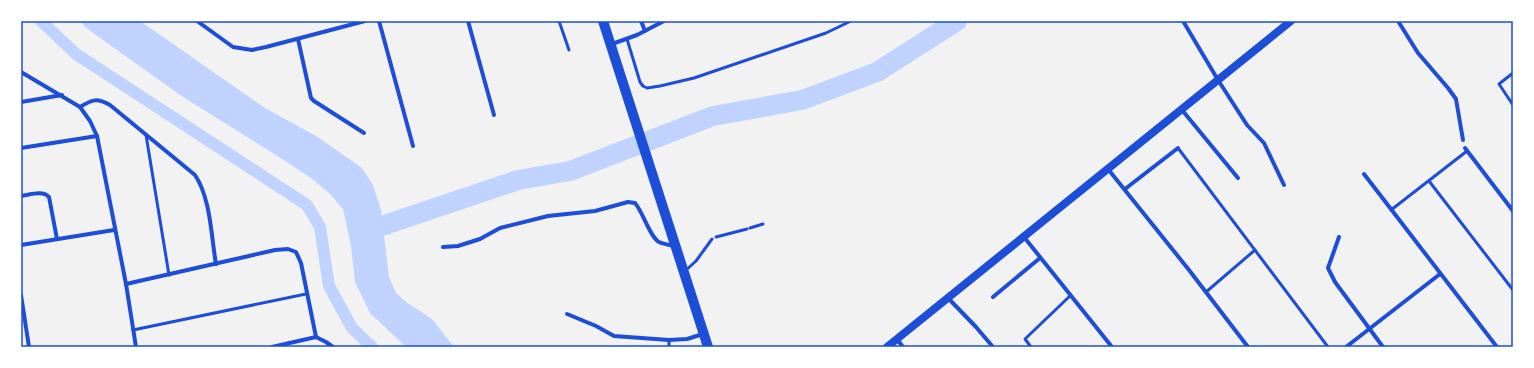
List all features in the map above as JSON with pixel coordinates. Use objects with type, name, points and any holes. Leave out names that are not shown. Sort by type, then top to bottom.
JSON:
[{"type":"main road","points":[[603,21],[708,347]]},
{"type":"main road","points":[[886,347],[1291,21]]},
{"type":"street","points":[[197,21],[233,47],[242,50],[266,47],[365,21]]},
{"type":"street","points":[[379,21],[413,146]]},
{"type":"street","points":[[468,21],[494,115]]},
{"type":"street","points":[[641,21],[644,31]]},
{"type":"street","points":[[611,45],[664,21]]},
{"type":"street","points":[[1184,21],[1218,80],[1247,125],[1264,143],[1284,185]]},
{"type":"street","points":[[1398,21],[1418,53],[1448,88],[1456,100],[1463,140]]},
{"type":"street","points":[[298,39],[311,98],[364,133]]},
{"type":"street","points":[[21,72],[80,107],[97,136],[114,230],[126,284],[136,347]]},
{"type":"street","points":[[21,102],[62,96]]},
{"type":"street","points":[[80,107],[92,100],[102,101],[110,105],[195,175],[206,196],[216,264]]},
{"type":"street","points":[[1181,109],[1238,178]]},
{"type":"street","points":[[21,148],[97,136]]},
{"type":"street","points":[[1125,189],[1178,148]]},
{"type":"street","points":[[1466,149],[1513,211]]},
{"type":"street","points":[[1108,169],[1248,347]]},
{"type":"street","points":[[1364,174],[1497,347]]},
{"type":"street","points":[[21,196],[46,193],[49,197],[57,239]]},
{"type":"street","points":[[443,247],[458,246],[480,239],[500,228],[548,216],[594,211],[628,202],[635,203],[641,209],[652,234],[658,242],[675,246]]},
{"type":"street","points":[[21,245],[114,230]]},
{"type":"street","points":[[1024,237],[1112,347]]},
{"type":"street","points":[[1339,237],[1328,268],[1335,282],[1382,347]]},
{"type":"street","points":[[126,284],[275,250],[288,249],[296,252],[301,263],[306,294],[316,337]]},
{"type":"street","points":[[993,297],[1040,258]]},
{"type":"street","points":[[1346,347],[1440,274]]},
{"type":"street","points":[[21,295],[29,347]]},
{"type":"street","points":[[948,298],[993,347]]},
{"type":"street","points":[[567,314],[596,326],[614,336],[669,340],[687,339],[704,334]]},
{"type":"street","points":[[272,347],[316,337],[333,347]]},
{"type":"street","points":[[896,339],[902,347]]},
{"type":"lane","points":[[560,21],[569,50]]},
{"type":"lane","points":[[627,39],[640,82],[643,86],[652,88],[694,78],[826,33],[851,21]]},
{"type":"lane","points":[[1513,73],[1499,84],[1513,105]]},
{"type":"lane","points":[[146,134],[169,275]]},
{"type":"lane","points":[[1178,148],[1328,347]]},
{"type":"lane","points":[[1391,210],[1429,181],[1466,149]]},
{"type":"lane","points":[[1429,181],[1513,290]]},
{"type":"lane","points":[[716,237],[763,224]]},
{"type":"lane","points":[[684,273],[696,261],[712,239]]},
{"type":"lane","points":[[1206,292],[1255,250]]},
{"type":"lane","points":[[133,330],[306,294]]},
{"type":"lane","points":[[1031,347],[1025,339],[1070,295]]},
{"type":"lane","points":[[669,340],[669,347]]},
{"type":"water","points":[[79,21],[140,21],[265,108],[316,136],[362,168],[373,185],[381,210],[389,277],[396,293],[406,302],[432,319],[454,347],[406,347],[370,313],[355,282],[351,246],[343,209],[330,194],[311,178],[183,97],[89,30]]},
{"type":"waterway","points":[[41,21],[76,54],[307,205],[320,227],[329,286],[352,328],[372,347]]},
{"type":"waterway","points":[[364,232],[518,180],[570,171],[713,116],[802,100],[877,72],[957,21]]}]
